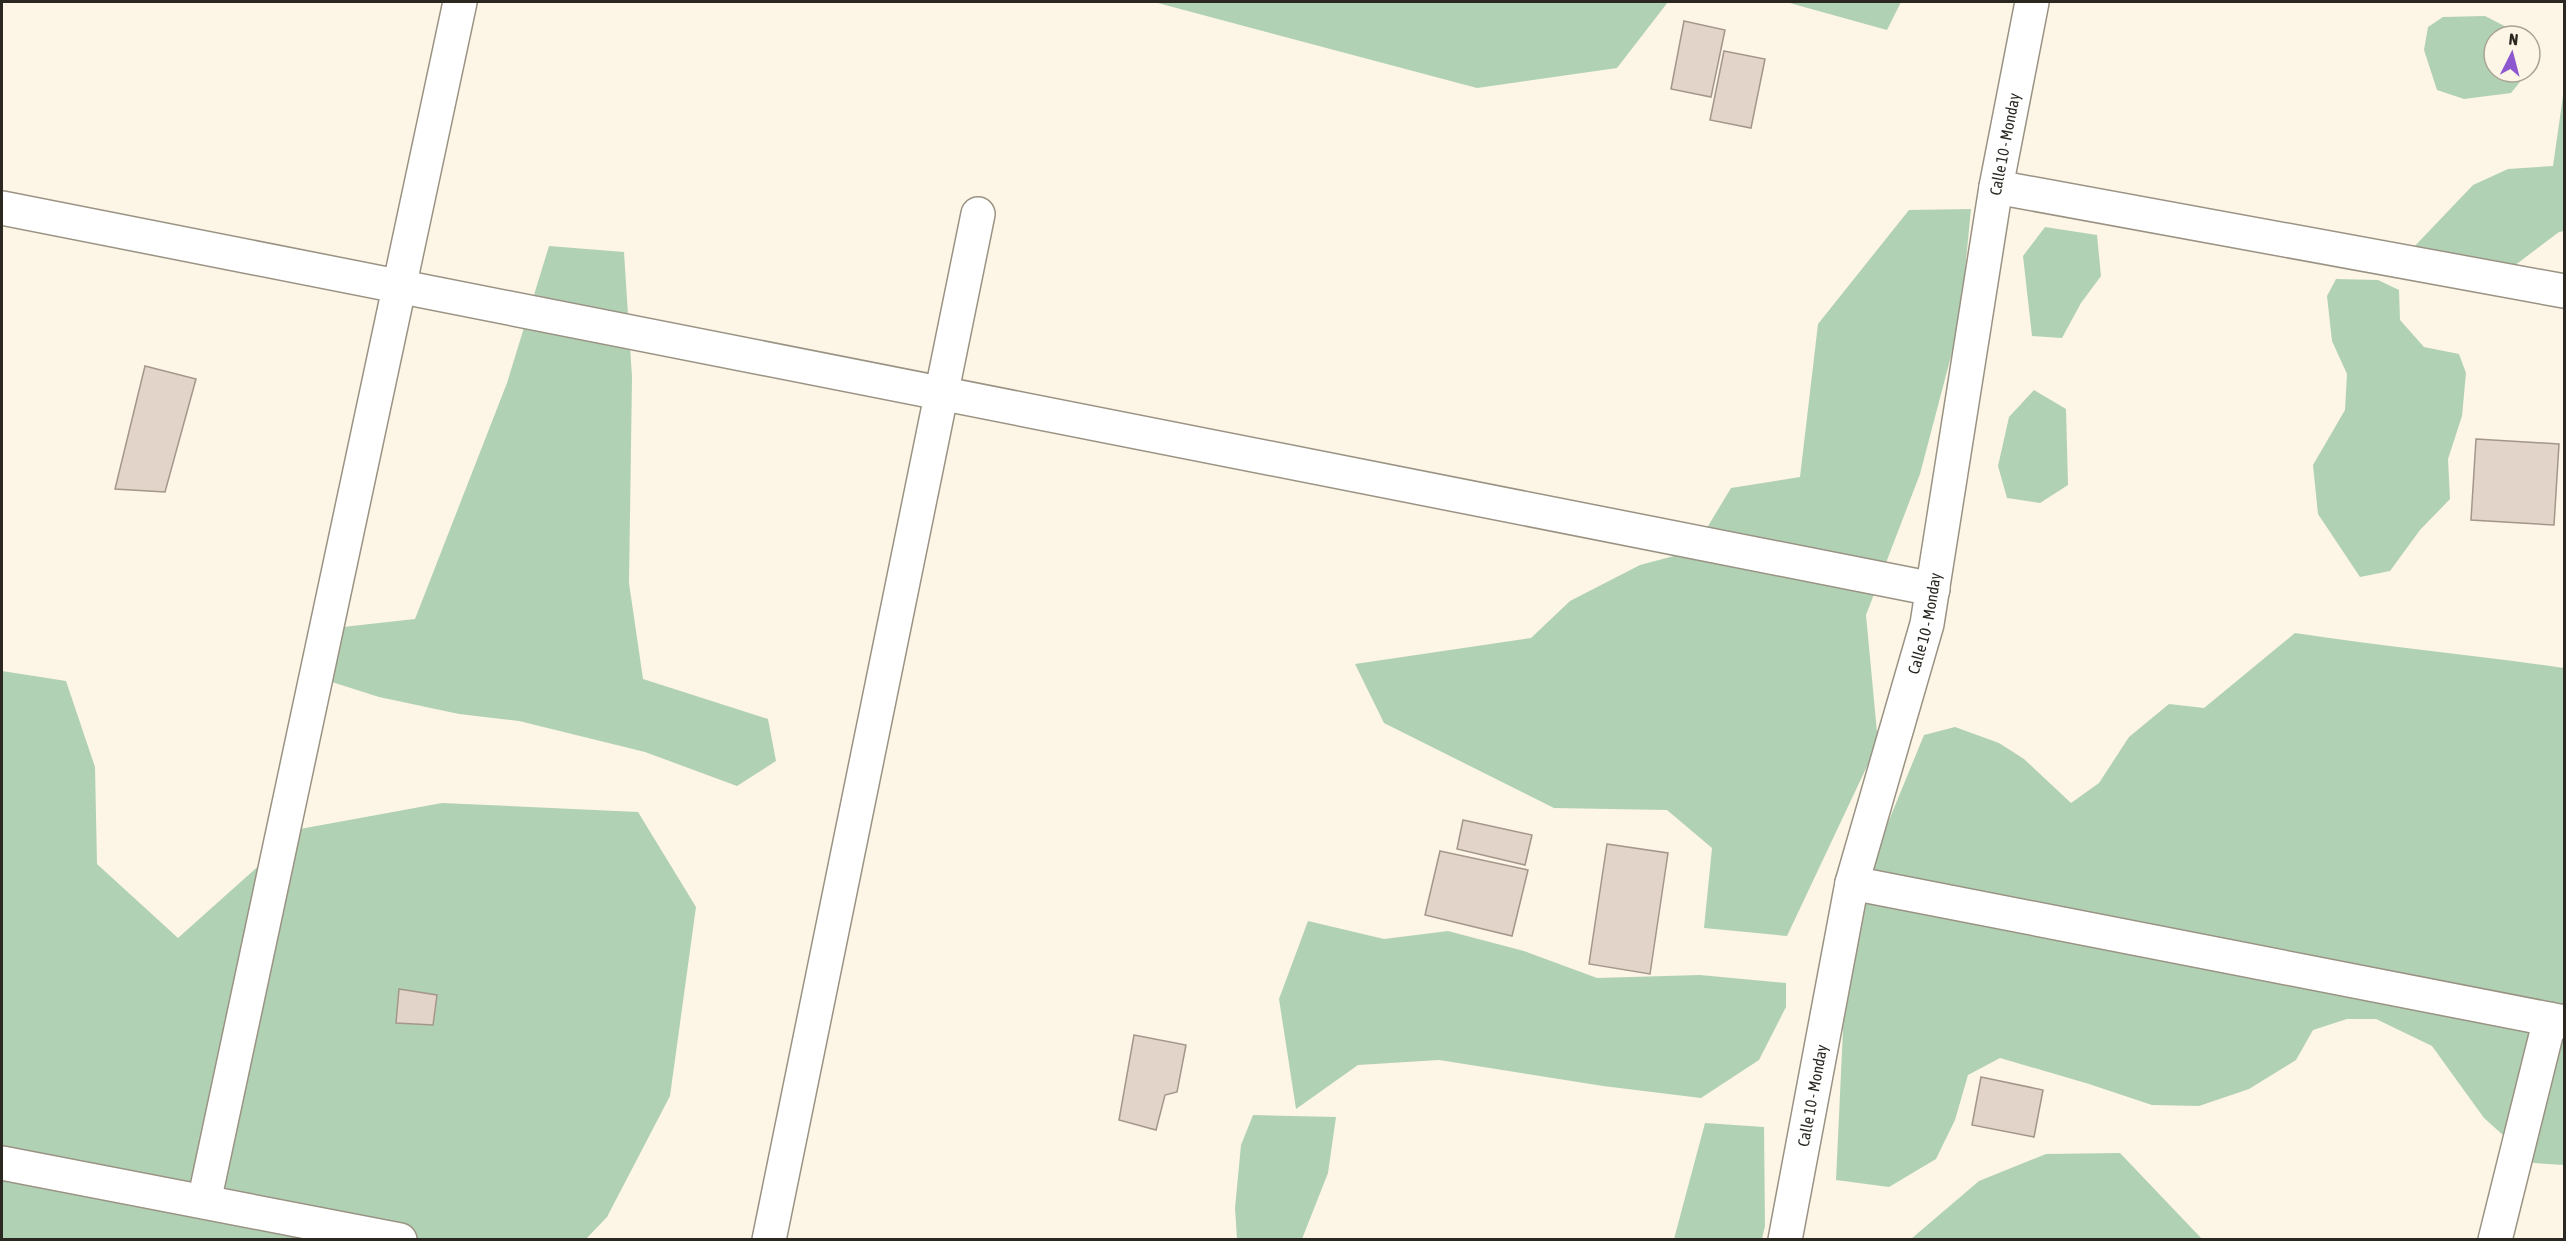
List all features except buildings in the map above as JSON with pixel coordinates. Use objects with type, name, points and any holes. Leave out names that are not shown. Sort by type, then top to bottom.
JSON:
[{"type":"street","points":[[204,1202],[460,2]]},
{"type":"street","name":"Calle 10 - Monday","points":[[1785,1239],[1852,883],[1927,624],[1996,187],[2032,2]]},
{"type":"street","points":[[1996,187],[2565,291]]},
{"type":"street","points":[[2,208],[1933,589]]},
{"type":"street","points":[[769,1239],[978,214]]},
{"type":"street","points":[[1852,883],[2558,1020],[2495,1239]]},
{"type":"street","points":[[2,1163],[400,1239]]},
{"type":"green space","points":[[1154,2],[1668,2],[1617,68],[1477,88]]},
{"type":"green space","points":[[1786,2],[1901,2],[1887,30]]},
{"type":"green space","points":[[2485,16],[2501,24],[2482,24],[2482,84],[2518,84],[2511,93],[2464,99],[2437,90],[2424,50],[2428,27],[2443,17]]},
{"type":"green space","points":[[2564,89],[2564,231],[2559,232],[2510,269],[2412,249],[2473,185],[2508,169],[2553,166]]},
{"type":"green space","points":[[1971,209],[1960,322],[1920,474],[1866,615],[1878,743],[1787,936],[1704,928],[1712,848],[1667,810],[1554,808],[1384,723],[1355,664],[1531,638],[1570,601],[1640,565],[1693,551],[1731,488],[1800,477],[1818,324],[1909,210]]},
{"type":"green space","points":[[2045,227],[2097,235],[2101,276],[2081,303],[2062,338],[2032,336],[2023,256]]},
{"type":"green space","points":[[549,246],[624,252],[632,377],[629,583],[643,679],[768,719],[776,761],[737,786],[645,752],[519,721],[459,714],[379,697],[313,676],[334,628],[415,619],[507,383]]},
{"type":"green space","points":[[2336,279],[2378,280],[2399,290],[2400,320],[2424,347],[2459,354],[2466,373],[2462,416],[2448,459],[2450,499],[2420,530],[2390,571],[2360,577],[2318,514],[2313,465],[2345,410],[2347,374],[2332,341],[2327,296]]},
{"type":"green space","points":[[2034,390],[2066,409],[2068,485],[2040,503],[2007,498],[1998,466],[2009,417]]},
{"type":"green space","points":[[2295,633],[2564,668],[2564,1165],[2534,1163],[2484,1118],[2432,1046],[2376,1019],[2347,1019],[2313,1030],[2296,1060],[2249,1089],[2199,1106],[2152,1105],[2000,1058],[1968,1075],[1955,1120],[1936,1159],[1889,1187],[1836,1180],[1847,944],[1878,847],[1924,735],[1955,727],[1999,743],[2024,759],[2071,803],[2099,783],[2129,737],[2169,704],[2204,708]]},
{"type":"green space","points":[[2,671],[66,681],[95,767],[97,864],[178,938],[300,829],[442,803],[638,812],[696,907],[670,1096],[607,1217],[585,1240],[2,1239]]},
{"type":"green space","points":[[1308,921],[1384,939],[1448,931],[1524,951],[1597,978],[1700,975],[1786,983],[1786,1007],[1759,1060],[1701,1098],[1603,1086],[1439,1060],[1358,1065],[1296,1109],[1279,999]]},
{"type":"green space","points":[[1253,1115],[1336,1117],[1328,1173],[1302,1239],[1237,1239],[1235,1208],[1241,1145]]},
{"type":"green space","points":[[1705,1123],[1764,1127],[1765,1226],[1762,1239],[1674,1239]]},
{"type":"green space","points":[[2120,1153],[2202,1239],[1911,1239],[1979,1181],[2046,1154]]}]
